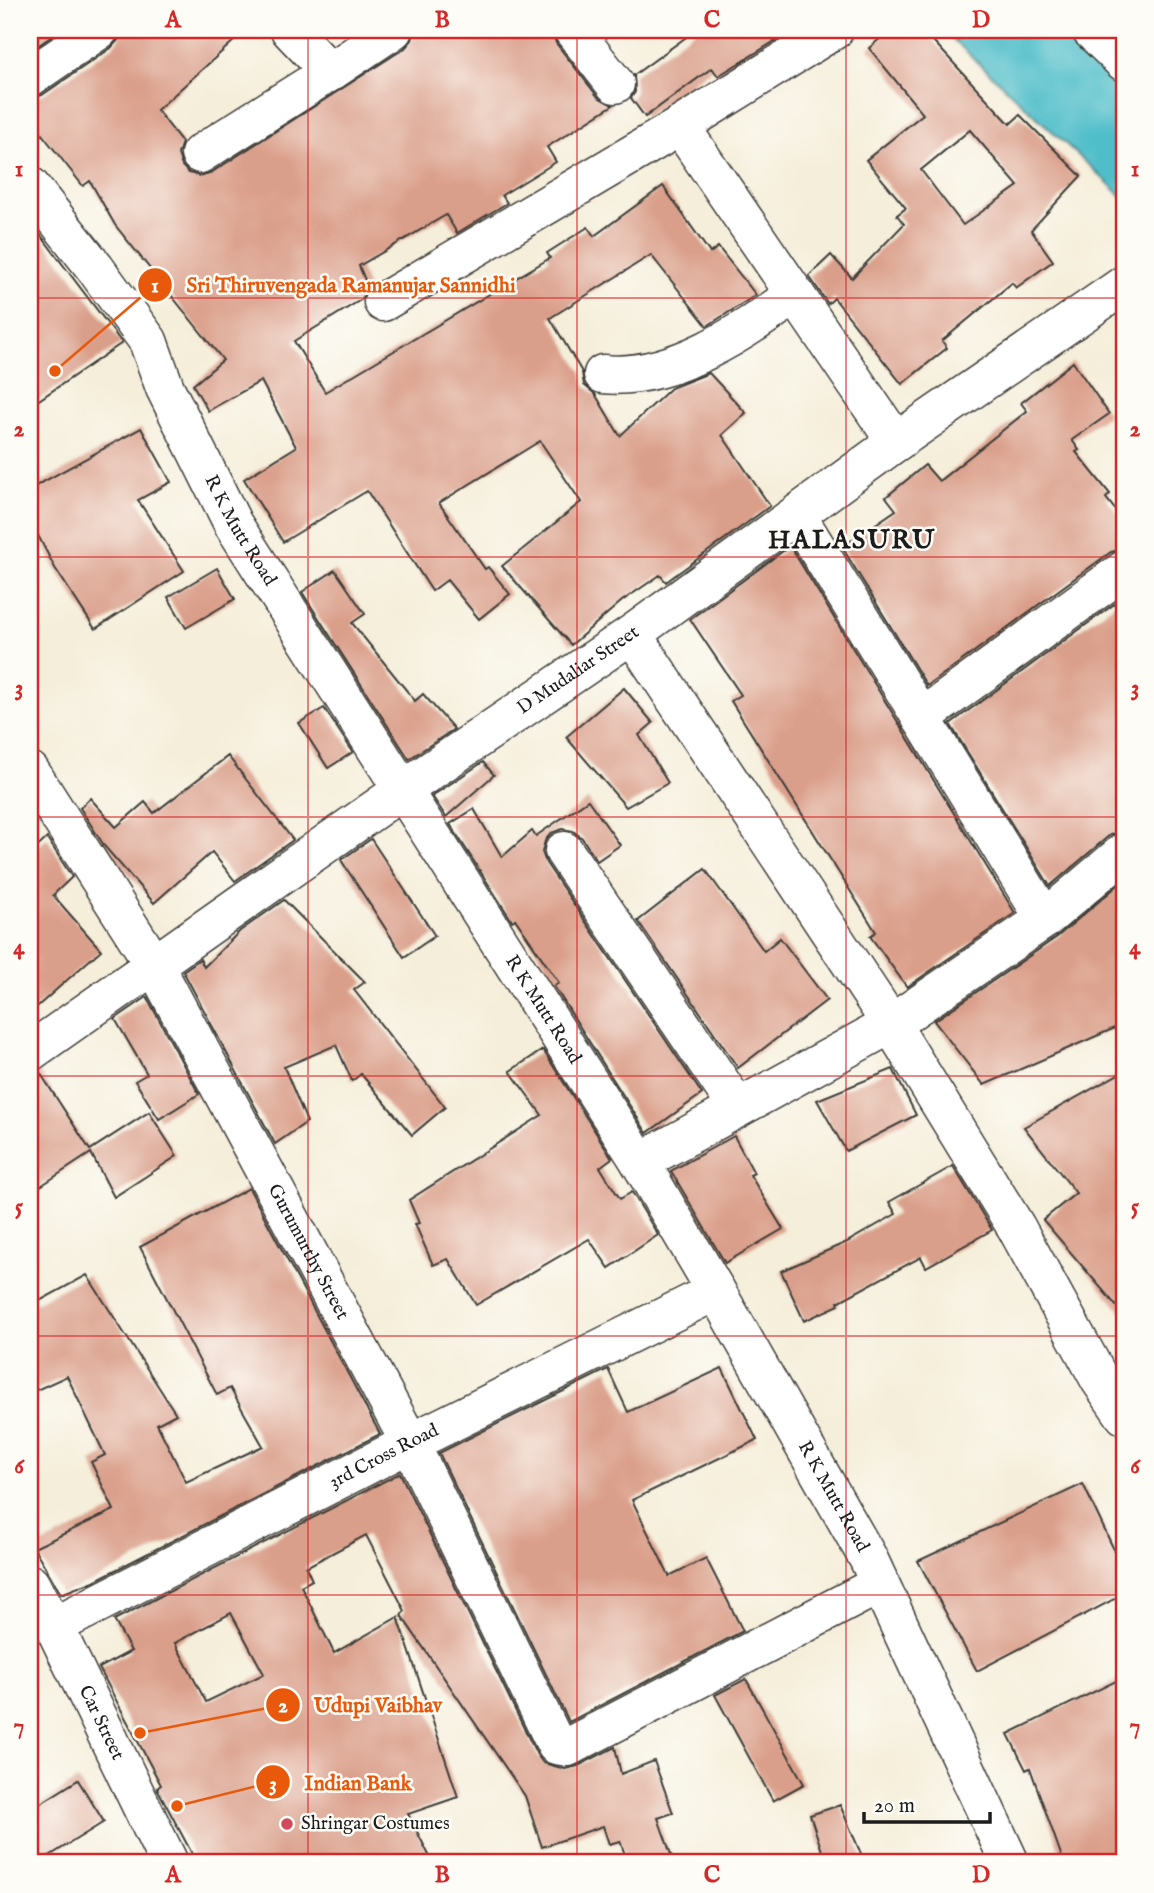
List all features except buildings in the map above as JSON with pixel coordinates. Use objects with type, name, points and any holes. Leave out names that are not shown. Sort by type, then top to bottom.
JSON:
[{"type":"street","points":[[30,77],[99,30]]},
{"type":"street","points":[[290,30],[330,72]]},
{"type":"street","points":[[200,155],[393,30]]},
{"type":"street","points":[[573,30],[615,83]]},
{"type":"street","points":[[383,302],[680,127],[834,30]]},
{"type":"street","points":[[1091,30],[1124,62]]},
{"type":"street","points":[[680,127],[896,442]]},
{"type":"street","name":"R K Mutt Road","points":[[30,187],[95,268],[148,341],[165,388],[233,524],[640,1162],[716,1291],[880,1584],[1010,1863]]},
{"type":"street","name":"D Mudaliar Street","points":[[30,1052],[401,791],[632,634],[896,442],[1124,285]]},
{"type":"street","points":[[603,374],[625,376],[647,373],[682,361],[743,332],[795,294]]},
{"type":"street","points":[[797,516],[1045,919]]},
{"type":"street","points":[[921,718],[1124,570]]},
{"type":"street","points":[[632,634],[891,1024],[1016,1227],[1112,1371],[1124,1415]]},
{"type":"street","name":"Gurumurthy Street","points":[[30,771],[155,966],[410,1443],[552,1740],[560,1748],[580,1741],[880,1584]]},
{"type":"street","points":[[564,851],[738,1108]]},
{"type":"street","points":[[640,1162],[891,1024],[1045,919],[1124,852]]},
{"type":"street","name":"3rd Cross Road","points":[[54,1626],[410,1443],[716,1291]]},
{"type":"street","name":"Car Street","points":[[30,1584],[54,1626],[169,1863]]},
{"type":"water","points":[[943,30],[1058,30],[1124,93],[1124,198]]},
{"type":"place","name":"Sri Thiruvengada Ramanujar Sannidhi","points":[[55,371]]},
{"type":"place","name":"Udupi Vaibhav","points":[[140,1733]]},
{"type":"place","name":"Indian Bank","points":[[177,1806]]},
{"type":"place","name":"Shringar Costumes","points":[[287,1824]]},
{"type":"district","name":"HALASURU","points":[[852,540]]}]
